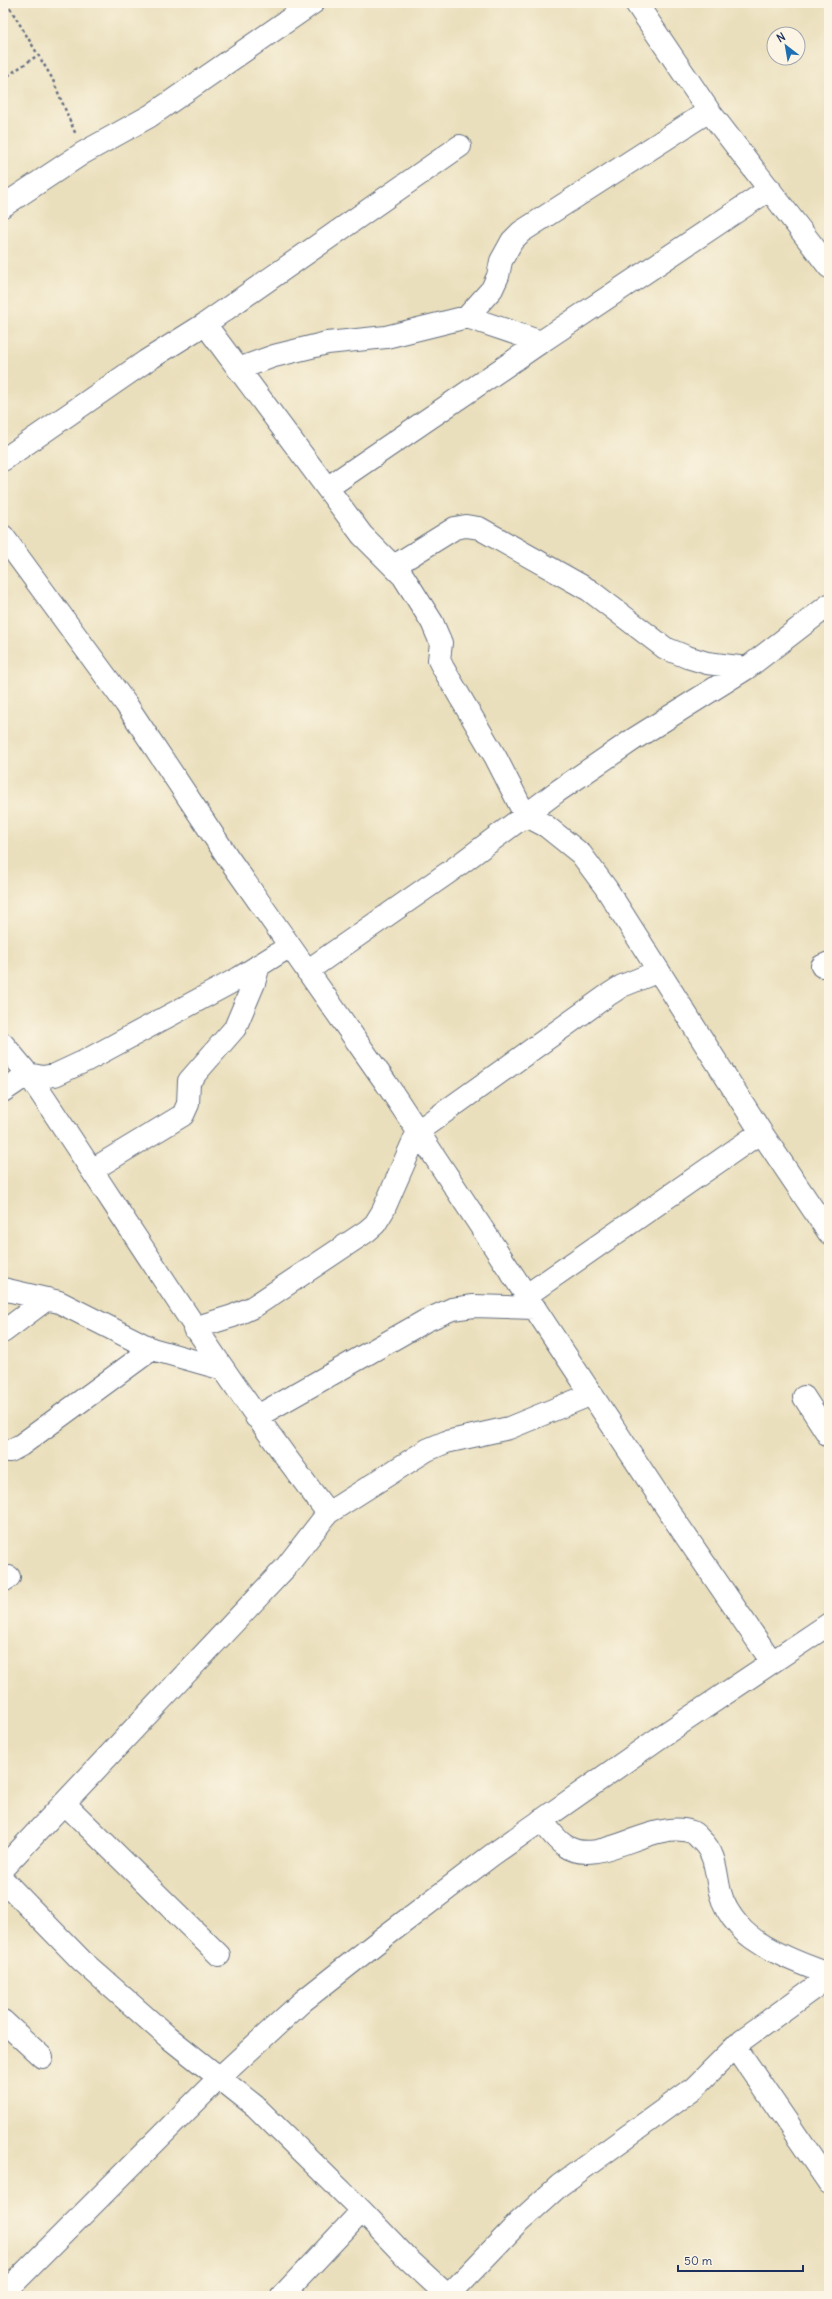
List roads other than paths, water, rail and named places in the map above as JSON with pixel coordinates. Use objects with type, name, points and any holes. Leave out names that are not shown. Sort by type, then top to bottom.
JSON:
[{"type":"street","points":[[3,206],[83,153],[150,116],[313,3]]},
{"type":"street","points":[[636,3],[709,111],[829,266]]},
{"type":"street","points":[[238,369],[274,356],[328,344],[386,337],[467,316],[492,289],[498,276],[501,261],[512,241],[521,232],[709,111]]},
{"type":"street","points":[[3,460],[204,324],[460,146]]},
{"type":"street","points":[[328,488],[540,342],[770,189]]},
{"type":"street","points":[[467,316],[540,342]]},
{"type":"street","points":[[204,324],[362,535],[394,566],[432,622],[440,643],[439,660],[442,668],[496,758],[526,815],[546,826],[581,854],[606,888],[761,1132],[829,1233]]},
{"type":"street","points":[[394,566],[455,528],[466,526],[480,528],[589,590],[665,648],[686,657],[707,663],[747,668]]},
{"type":"street","points":[[3,536],[126,704],[228,859],[418,1131],[672,1516],[772,1662]]},
{"type":"street","points":[[307,971],[634,739],[747,668],[829,605]]},
{"type":"street","points":[[3,1091],[28,1074],[42,1077],[55,1075],[162,1020],[290,946]]},
{"type":"street","points":[[92,1170],[183,1115],[188,1104],[189,1081],[235,1028],[254,983],[259,965]]},
{"type":"street","points":[[194,1328],[233,1316],[253,1307],[375,1224],[383,1211],[418,1131],[608,995],[622,986],[658,971]]},
{"type":"street","points":[[3,1044],[28,1074],[194,1328],[256,1417],[328,1513]]},
{"type":"street","points":[[256,1417],[425,1321],[452,1309],[531,1302],[761,1132]]},
{"type":"street","points":[[3,1289],[59,1302],[152,1349],[223,1369]]},
{"type":"street","points":[[3,1332],[47,1299]]},
{"type":"street","points":[[3,1451],[10,1451],[21,1445],[152,1349]]},
{"type":"street","points":[[3,1868],[286,1567],[328,1513],[427,1450],[446,1442],[509,1428],[592,1394]]},
{"type":"street","points":[[804,1397],[829,1436]]},
{"type":"street","points":[[3,2294],[219,2078],[303,2001],[369,1948],[541,1820],[829,1624]]},
{"type":"street","points":[[64,1803],[219,1955]]},
{"type":"street","points":[[3,1880],[81,1960],[168,2037],[255,2106],[362,2211],[407,2258],[448,2296],[518,2223],[560,2185],[694,2088],[735,2046],[829,1976],[785,1957],[762,1944],[740,1928],[720,1893],[715,1858],[706,1844],[694,1832],[662,1830],[608,1848],[584,1852],[564,1845],[541,1820]]},
{"type":"street","points":[[3,2021],[42,2057]]},
{"type":"street","points":[[735,2046],[829,2183]]},
{"type":"street","points":[[282,2296],[362,2211]]}]
